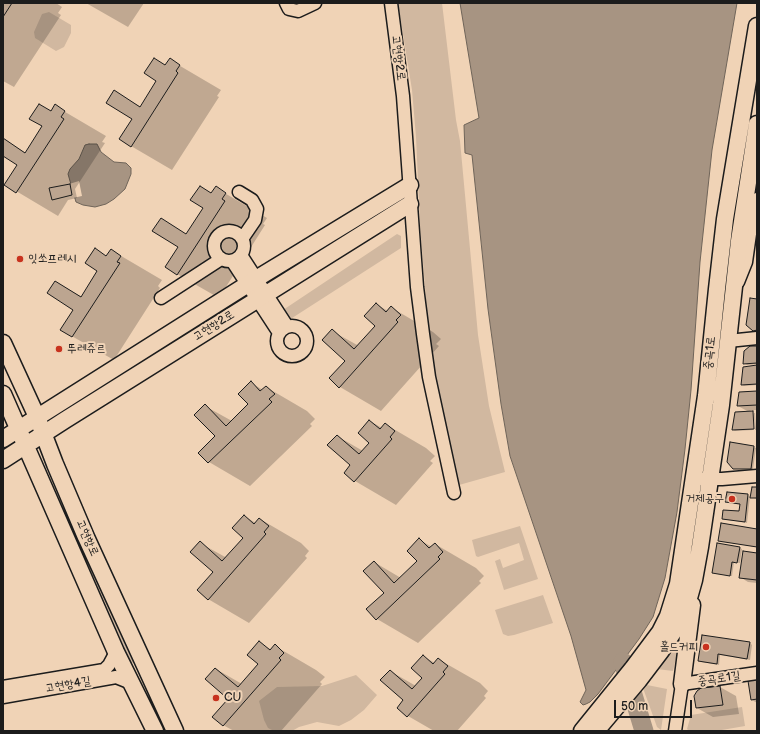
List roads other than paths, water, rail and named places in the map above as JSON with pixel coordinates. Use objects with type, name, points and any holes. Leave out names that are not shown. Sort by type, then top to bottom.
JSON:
[{"type":"street","points":[[286,3],[289,9],[298,11],[315,3]]},
{"type":"street","name":"고현항2로","points":[[3,460],[261,296],[410,204],[410,185],[403,96],[391,3]]},
{"type":"street","name":"중곡1로","points":[[636,674],[661,651],[676,628],[687,605],[693,586],[700,547],[706,396],[724,227],[757,26]]},
{"type":"street","name":"중곡1로","points":[[636,674],[660,632],[673,601],[721,405],[739,241],[753,177],[757,124]]},
{"type":"street","points":[[733,174],[753,177]]},
{"type":"street","name":"고현항2로","points":[[3,439],[252,281],[410,185]]},
{"type":"street","points":[[239,192],[252,200],[257,209],[255,220],[242,239]]},
{"type":"street","points":[[733,294],[746,262],[757,200]]},
{"type":"street","points":[[410,204],[417,287],[429,377],[454,493]]},
{"type":"street","points":[[161,298],[231,258],[244,249],[242,239],[239,235],[231,231],[221,233],[217,236],[214,251],[231,258],[252,281],[283,330]]},
{"type":"street","points":[[728,341],[757,338]]},
{"type":"street","name":"고현항로","points":[[3,342],[37,417],[86,537],[175,731]]},
{"type":"street","name":"고현항로","points":[[3,394],[116,652],[155,731]]},
{"type":"street","points":[[65,420],[58,439],[58,455],[86,520],[86,537]]},
{"type":"street","points":[[702,479],[757,476]]},
{"type":"street","points":[[675,731],[692,610],[693,586]]},
{"type":"street","name":"고현항4길","points":[[3,687],[104,670],[109,665],[116,652]]},
{"type":"street","name":"중곡로1길","points":[[682,684],[757,673]]},
{"type":"street","points":[[587,730],[636,674]]},
{"type":"street","name":"고현항4길","points":[[3,697],[113,678],[122,679],[131,683]]},
{"type":"waterway","points":[[623,662],[644,731]]},
{"type":"place","name":"잇쏘프레시","points":[[20,259]]},
{"type":"place","name":"뚜레쥬르","points":[[59,349]]},
{"type":"place","name":"거제공구","points":[[732,499]]},
{"type":"place","name":"홀드커피","points":[[706,647]]},
{"type":"place","name":"CU","points":[[216,698]]}]
